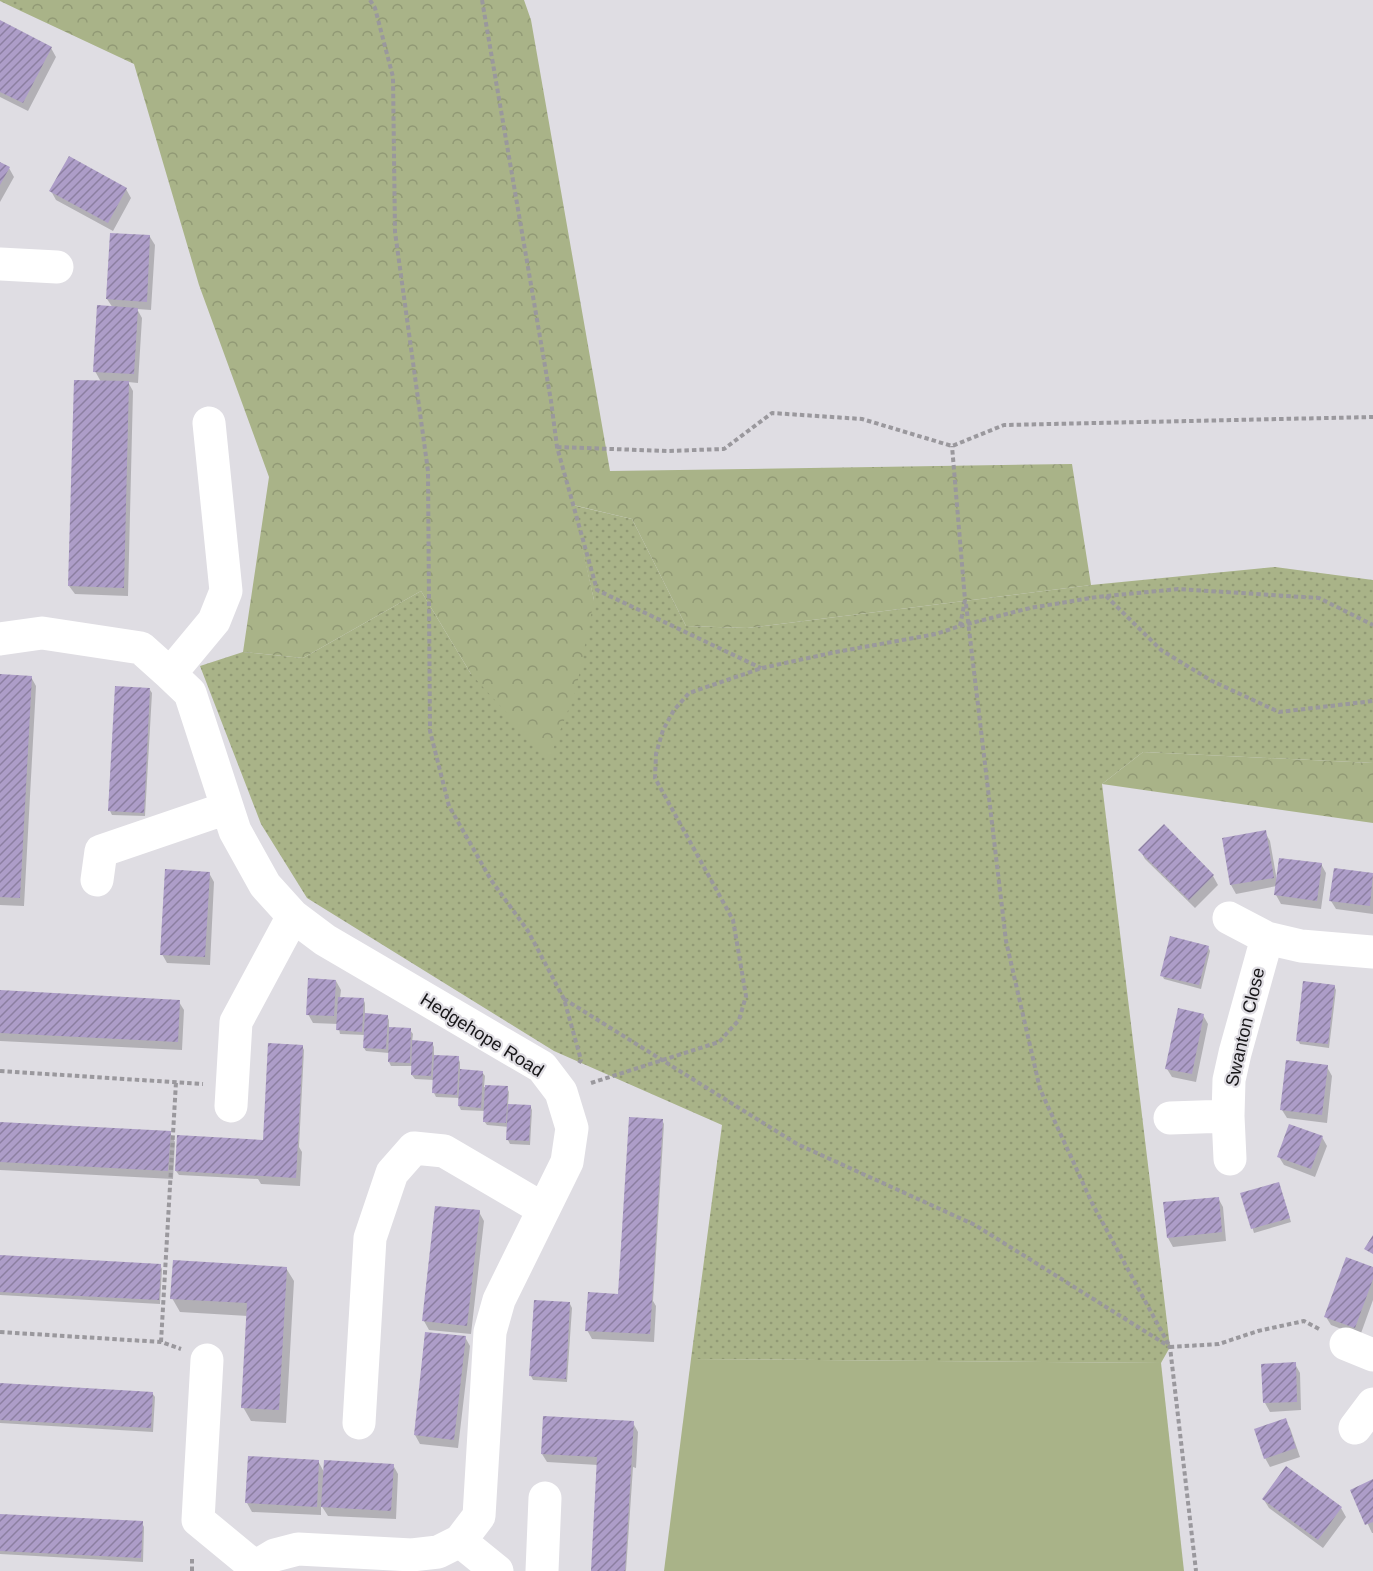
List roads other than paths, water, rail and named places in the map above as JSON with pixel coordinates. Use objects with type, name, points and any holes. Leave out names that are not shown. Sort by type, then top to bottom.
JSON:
[{"type":"street","points":[[0,264],[57,267]]},
{"type":"street","points":[[170,675],[214,621],[226,591],[209,423]]},
{"type":"street","name":"Hedgehope Road","points":[[0,639],[42,633],[141,648],[190,693],[235,831],[265,885],[293,916],[325,940],[542,1067],[561,1092],[572,1128],[567,1162],[500,1300],[490,1332],[479,1516],[460,1541],[438,1552],[412,1555],[298,1549],[275,1555],[255,1569]]},
{"type":"street","points":[[97,880],[101,851],[227,808]]},
{"type":"street","points":[[231,1096],[236,1022],[293,916]]},
{"type":"street","points":[[1230,918],[1267,938],[1301,946],[1373,952]]},
{"type":"street","name":"Swanton Close","points":[[1230,1159],[1228,1116],[1234,1053],[1267,938]]},
{"type":"street","points":[[1170,1118],[1228,1116]]},
{"type":"street","points":[[359,1423],[370,1238],[392,1173],[414,1148],[444,1151],[543,1209]]},
{"type":"street","points":[[207,1360],[198,1520],[255,1569]]},
{"type":"street","points":[[542,1571],[545,1498]]},
{"type":"street","points":[[460,1541],[497,1571]]}]
